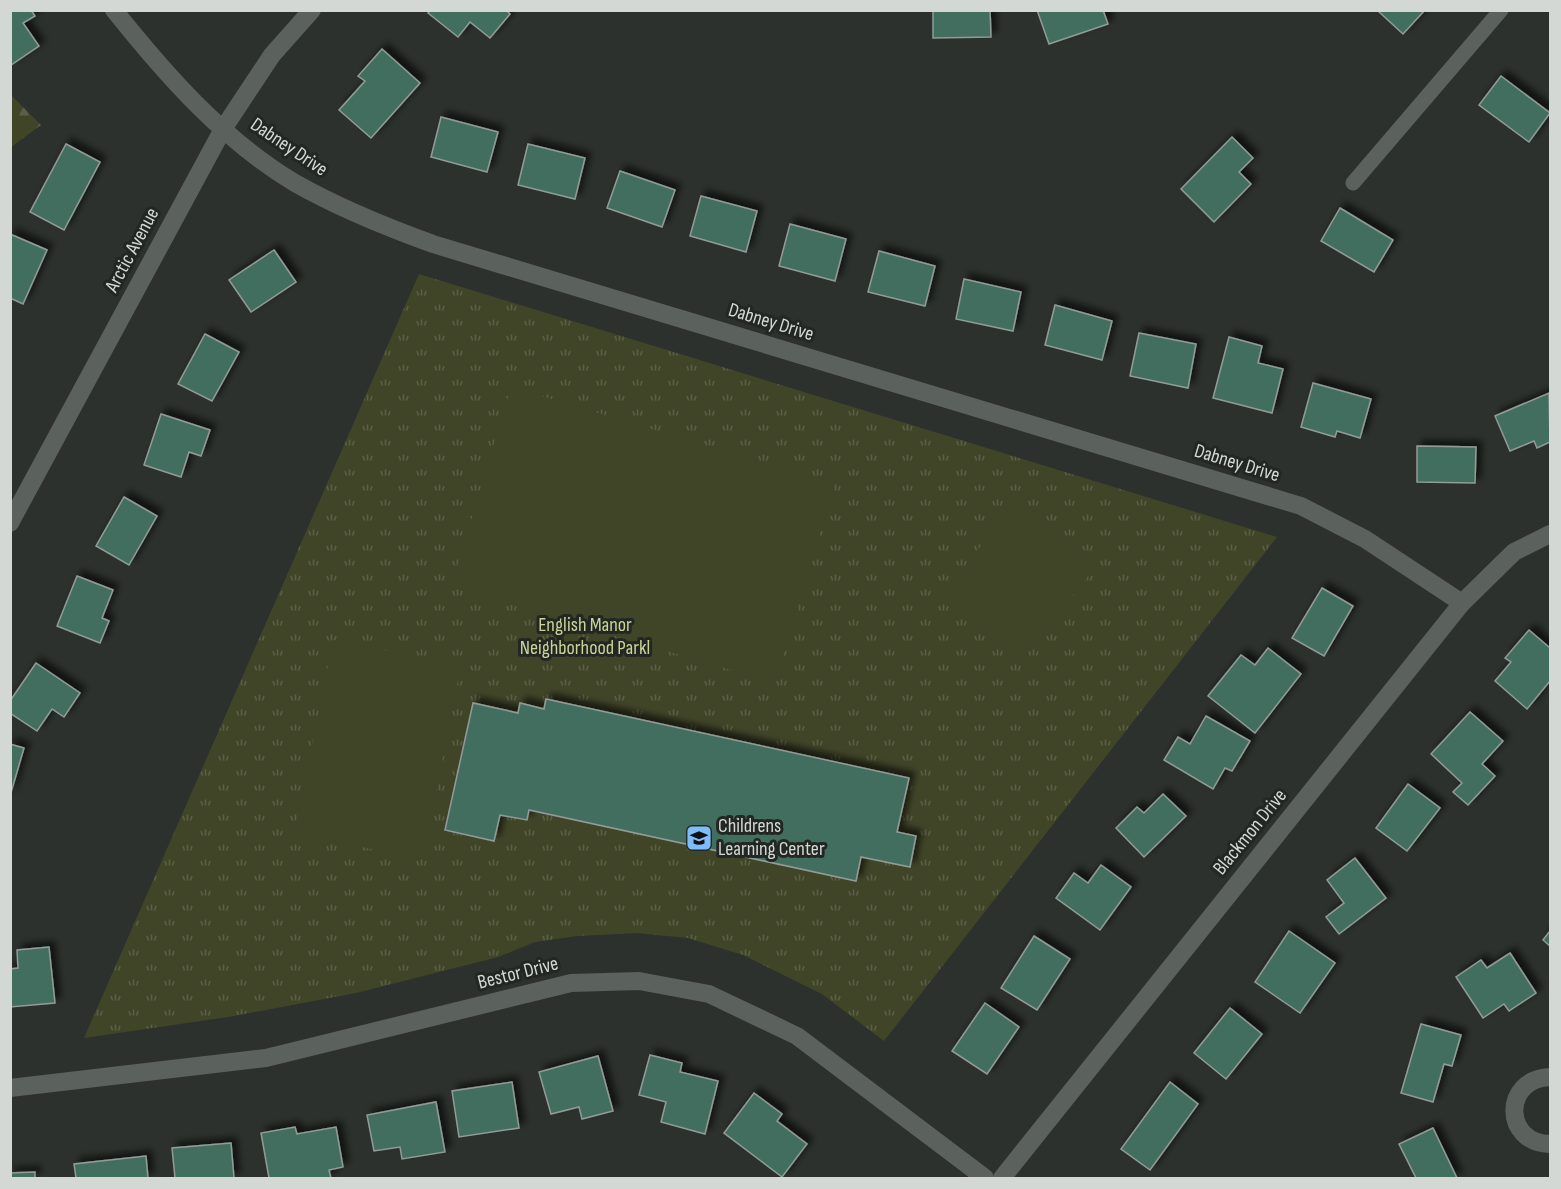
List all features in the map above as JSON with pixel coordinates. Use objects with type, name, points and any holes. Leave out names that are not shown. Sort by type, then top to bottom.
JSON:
[{"type":"street","name":"Dabney Drive","points":[[114,10],[161,68],[223,129],[295,182],[382,225],[433,244],[1301,506],[1365,539],[1462,603]]},
{"type":"street","name":"Arctic Avenue","points":[[10,523],[223,129],[272,55],[312,10]]},
{"type":"street","name":"Blackmon Drive","points":[[1002,1179],[1462,603],[1514,552],[1551,534]]},
{"type":"street","name":"Bestor Drive","points":[[10,1088],[266,1058],[571,983],[639,981],[709,994],[797,1036],[986,1179]]},
{"type":"street","points":[[1551,1077],[1530,1082],[1521,1090],[1514,1112],[1516,1123],[1522,1133],[1532,1140],[1551,1144]]},
{"type":"lane","points":[[1353,183],[1501,10]]},
{"type":"green space","points":[[10,94],[41,125],[11,147],[10,147]]},
{"type":"green space","name":"English Manor Neighborhood Parkl","points":[[419,274],[1277,537],[884,1041],[822,994],[743,955],[688,938],[637,933],[577,936],[535,942],[498,957],[356,993],[228,1017],[84,1038]]},
{"type":"green space","points":[[511,387],[835,484],[775,683],[451,587]]},
{"type":"green space","points":[[1018,498],[1099,562],[1026,655],[945,592]]},
{"type":"green space","points":[[333,640],[461,665],[423,859],[295,834]]},
{"type":"building","points":[[10,10],[31,10],[35,16],[23,23],[39,46],[11,65]]},
{"type":"building","points":[[431,10],[506,10],[510,14],[490,38],[470,22],[458,37],[428,13]]},
{"type":"building","points":[[933,10],[990,10],[991,37],[933,38]]},
{"type":"building","points":[[1037,10],[1103,10],[1108,24],[1049,44]]},
{"type":"building","points":[[1377,10],[1425,10],[1403,34]]},
{"type":"building","points":[[382,49],[420,83],[371,138],[339,110],[365,81],[358,76]]},
{"type":"building","points":[[1501,76],[1550,113],[1529,142],[1479,105]]},
{"type":"building","points":[[441,117],[498,132],[487,172],[431,157]]},
{"type":"building","points":[[1232,137],[1253,158],[1239,172],[1251,184],[1214,222],[1181,189]]},
{"type":"building","points":[[66,144],[100,162],[64,230],[30,212]]},
{"type":"building","points":[[528,144],[585,158],[575,199],[518,185]]},
{"type":"building","points":[[620,171],[675,190],[662,227],[607,208]]},
{"type":"building","points":[[701,196],[757,211],[746,252],[690,236]]},
{"type":"building","points":[[1340,208],[1393,240],[1374,272],[1321,241]]},
{"type":"building","points":[[790,224],[846,239],[835,281],[779,266]]},
{"type":"building","points":[[10,234],[47,250],[23,304],[10,298]]},
{"type":"building","points":[[274,250],[296,282],[251,312],[229,280]]},
{"type":"building","points":[[879,251],[935,266],[925,306],[868,292]]},
{"type":"building","points":[[964,279],[1021,292],[1013,331],[956,319]]},
{"type":"building","points":[[1055,305],[1112,321],[1102,360],[1045,345]]},
{"type":"building","points":[[1139,333],[1196,344],[1188,388],[1130,376]]},
{"type":"building","points":[[205,334],[239,352],[212,401],[178,384]]},
{"type":"building","points":[[1229,337],[1262,346],[1258,363],[1283,369],[1272,413],[1213,398]]},
{"type":"building","points":[[1313,383],[1371,399],[1360,438],[1337,431],[1335,437],[1301,427]]},
{"type":"building","points":[[1549,393],[1550,442],[1537,448],[1534,441],[1510,451],[1495,416]]},
{"type":"building","points":[[161,414],[210,430],[201,456],[189,452],[181,477],[144,465]]},
{"type":"building","points":[[1417,446],[1476,447],[1475,483],[1417,482]]},
{"type":"building","points":[[124,497],[157,516],[129,565],[96,546]]},
{"type":"building","points":[[77,576],[113,590],[102,618],[109,621],[100,643],[57,626]]},
{"type":"building","points":[[1322,588],[1353,606],[1324,656],[1292,638]]},
{"type":"building","points":[[1529,630],[1550,648],[1550,681],[1527,709],[1495,681],[1511,662],[1505,658]]},
{"type":"building","points":[[1268,648],[1301,674],[1255,733],[1208,696],[1241,655],[1255,665]]},
{"type":"building","points":[[36,663],[80,693],[64,717],[52,709],[37,731],[10,713],[10,701]]},
{"type":"building","points":[[546,699],[909,778],[897,832],[916,836],[910,867],[861,857],[856,881],[529,810],[527,820],[500,815],[494,841],[445,830],[473,703],[518,713],[520,703],[544,709]]},
{"type":"building","points":[[1470,712],[1503,741],[1482,764],[1495,776],[1468,805],[1453,792],[1462,783],[1431,754]]},
{"type":"building","points":[[1206,716],[1250,741],[1232,771],[1225,768],[1213,789],[1164,760],[1178,737],[1190,744]]},
{"type":"building","points":[[10,744],[24,748],[10,796]]},
{"type":"building","points":[[1408,784],[1440,808],[1407,851],[1376,828]]},
{"type":"building","points":[[1163,794],[1186,816],[1144,857],[1116,828],[1137,807],[1144,813]]},
{"type":"building","points":[[1355,858],[1386,898],[1339,934],[1326,917],[1344,903],[1327,880]]},
{"type":"building","points":[[1101,865],[1131,887],[1100,930],[1056,898],[1074,873],[1088,883]]},
{"type":"building","points":[[1289,931],[1335,963],[1300,1013],[1255,982]]},
{"type":"building","points":[[1550,931],[1550,946],[1543,940]]},
{"type":"building","points":[[1034,936],[1070,959],[1037,1010],[1001,988]]},
{"type":"building","points":[[49,947],[55,1003],[10,1007],[10,969],[18,968],[17,950]]},
{"type":"building","points":[[1510,953],[1536,993],[1509,1011],[1504,1004],[1483,1018],[1456,977],[1481,960],[1487,968]]},
{"type":"building","points":[[985,1003],[1019,1027],[987,1074],[952,1051]]},
{"type":"building","points":[[1230,1008],[1262,1034],[1226,1079],[1194,1053]]},
{"type":"building","points":[[1421,1024],[1461,1035],[1452,1066],[1444,1064],[1433,1102],[1401,1093]]},
{"type":"building","points":[[650,1055],[682,1063],[680,1072],[718,1081],[705,1134],[661,1122],[666,1102],[639,1095]]},
{"type":"building","points":[[598,1056],[613,1111],[582,1119],[579,1107],[551,1114],[539,1072]]},
{"type":"building","points":[[512,1082],[519,1128],[459,1137],[452,1091]]},
{"type":"building","points":[[1170,1082],[1198,1104],[1150,1170],[1121,1149]]},
{"type":"building","points":[[754,1093],[782,1114],[777,1121],[807,1144],[782,1177],[724,1133]]},
{"type":"building","points":[[436,1102],[445,1152],[402,1159],[400,1147],[374,1151],[367,1115]]},
{"type":"building","points":[[295,1127],[297,1134],[336,1127],[343,1167],[329,1170],[331,1178],[269,1178],[261,1133]]},
{"type":"building","points":[[1433,1128],[1457,1178],[1416,1178],[1399,1144]]},
{"type":"building","points":[[231,1143],[234,1178],[175,1178],[172,1148]]},
{"type":"building","points":[[146,1156],[148,1178],[76,1178],[74,1164]]},
{"type":"building","points":[[35,1172],[35,1178],[10,1178],[10,1173]]},
{"type":"place","name":"Childrens Learning Center","points":[[699,838]]}]
